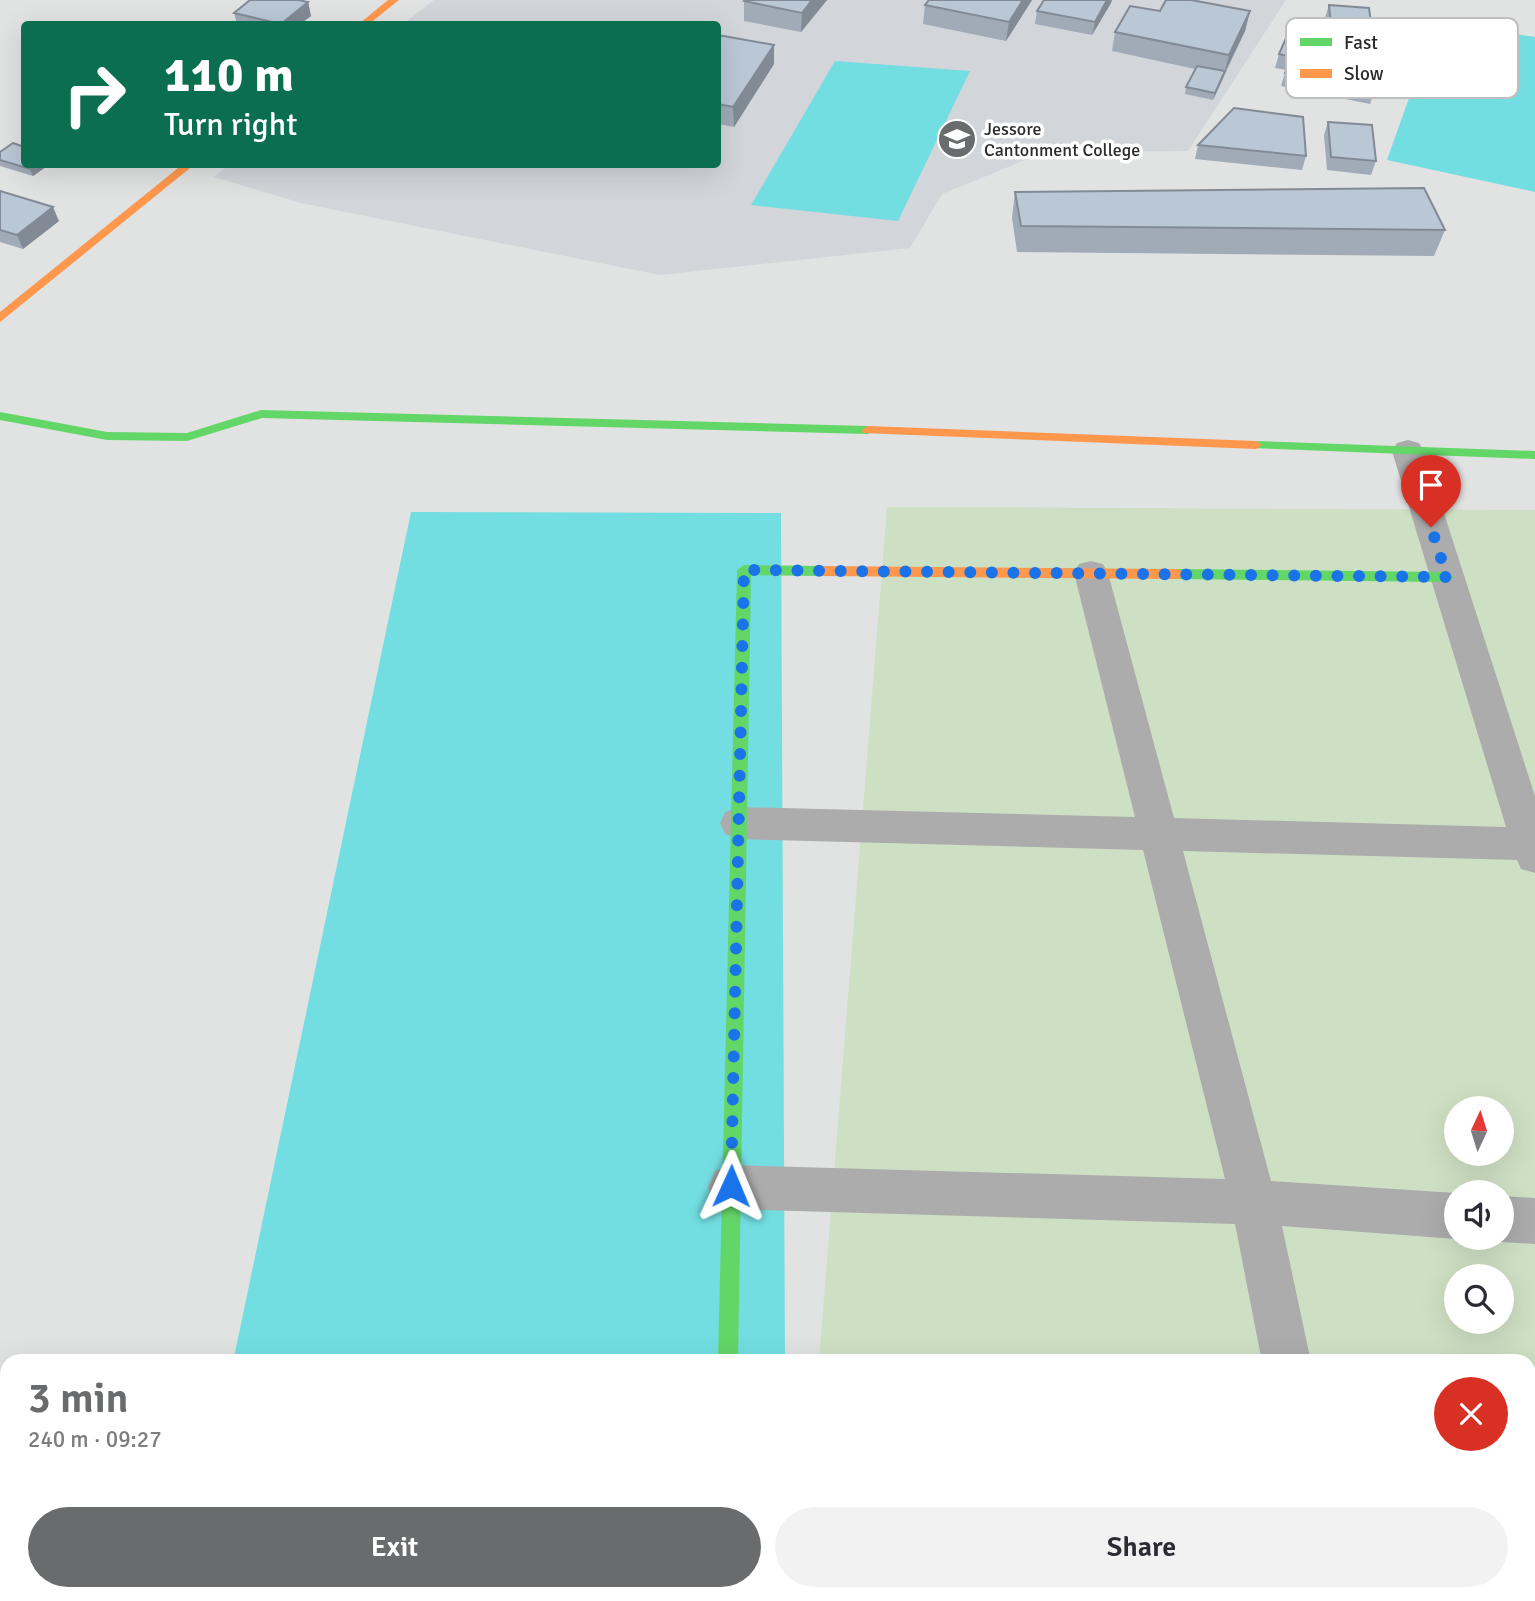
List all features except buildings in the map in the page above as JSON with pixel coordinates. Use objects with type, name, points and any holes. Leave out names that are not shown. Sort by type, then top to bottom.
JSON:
[{"type":"street","points":[[368,21],[394,0]]},
{"type":"street","points":[[0,318],[185,168]]},
{"type":"street","points":[[0,416],[107,436],[187,438],[261,414],[804,428],[1535,455]]},
{"type":"street","points":[[739,822],[1534,848],[1408,450]]},
{"type":"street","points":[[728,1354],[744,570],[1447,577]]},
{"type":"street","points":[[1091,573],[1254,1202],[1285,1354]]},
{"type":"street","points":[[731,1186],[1254,1202],[1444,1215]]},
{"type":"street","points":[[1514,1220],[1535,1221]]},
{"type":"shaded area","name":"Jessore Cantonment College","points":[[434,0],[1286,0],[1188,151],[1045,152],[942,194],[910,248],[660,275],[301,203],[214,177],[225,168],[721,168],[721,125],[734,127],[721,68],[721,21],[407,21]]},
{"type":"green space","points":[[887,507],[1535,510],[1535,1354],[820,1354]]},
{"type":"water","points":[[1518,34],[1535,37],[1535,192],[1387,160],[1409,98],[1518,98]]},
{"type":"water","points":[[835,61],[970,71],[898,221],[751,205]]},
{"type":"water","points":[[411,512],[781,513],[785,1354],[235,1354]]},
{"type":"traffic: fast","points":[[0,416],[107,436],[187,437],[261,414],[868,430]]},
{"type":"traffic: fast","points":[[1256,445],[1535,455]]},
{"type":"traffic: fast","points":[[728,1354],[744,570],[822,571]]},
{"type":"traffic: fast","points":[[1178,574],[1447,577]]},
{"type":"traffic: slow","points":[[368,21],[394,0]]},
{"type":"traffic: slow","points":[[0,318],[185,168]]},
{"type":"traffic: slow","points":[[868,430],[1256,445]]},
{"type":"traffic: slow","points":[[822,571],[1178,574]]},
{"type":"place","name":"Jessore Cantonment College","points":[[957,139]]},
{"type":"route","points":[[731,1186],[744,570],[1447,577],[1431,527]]}]
